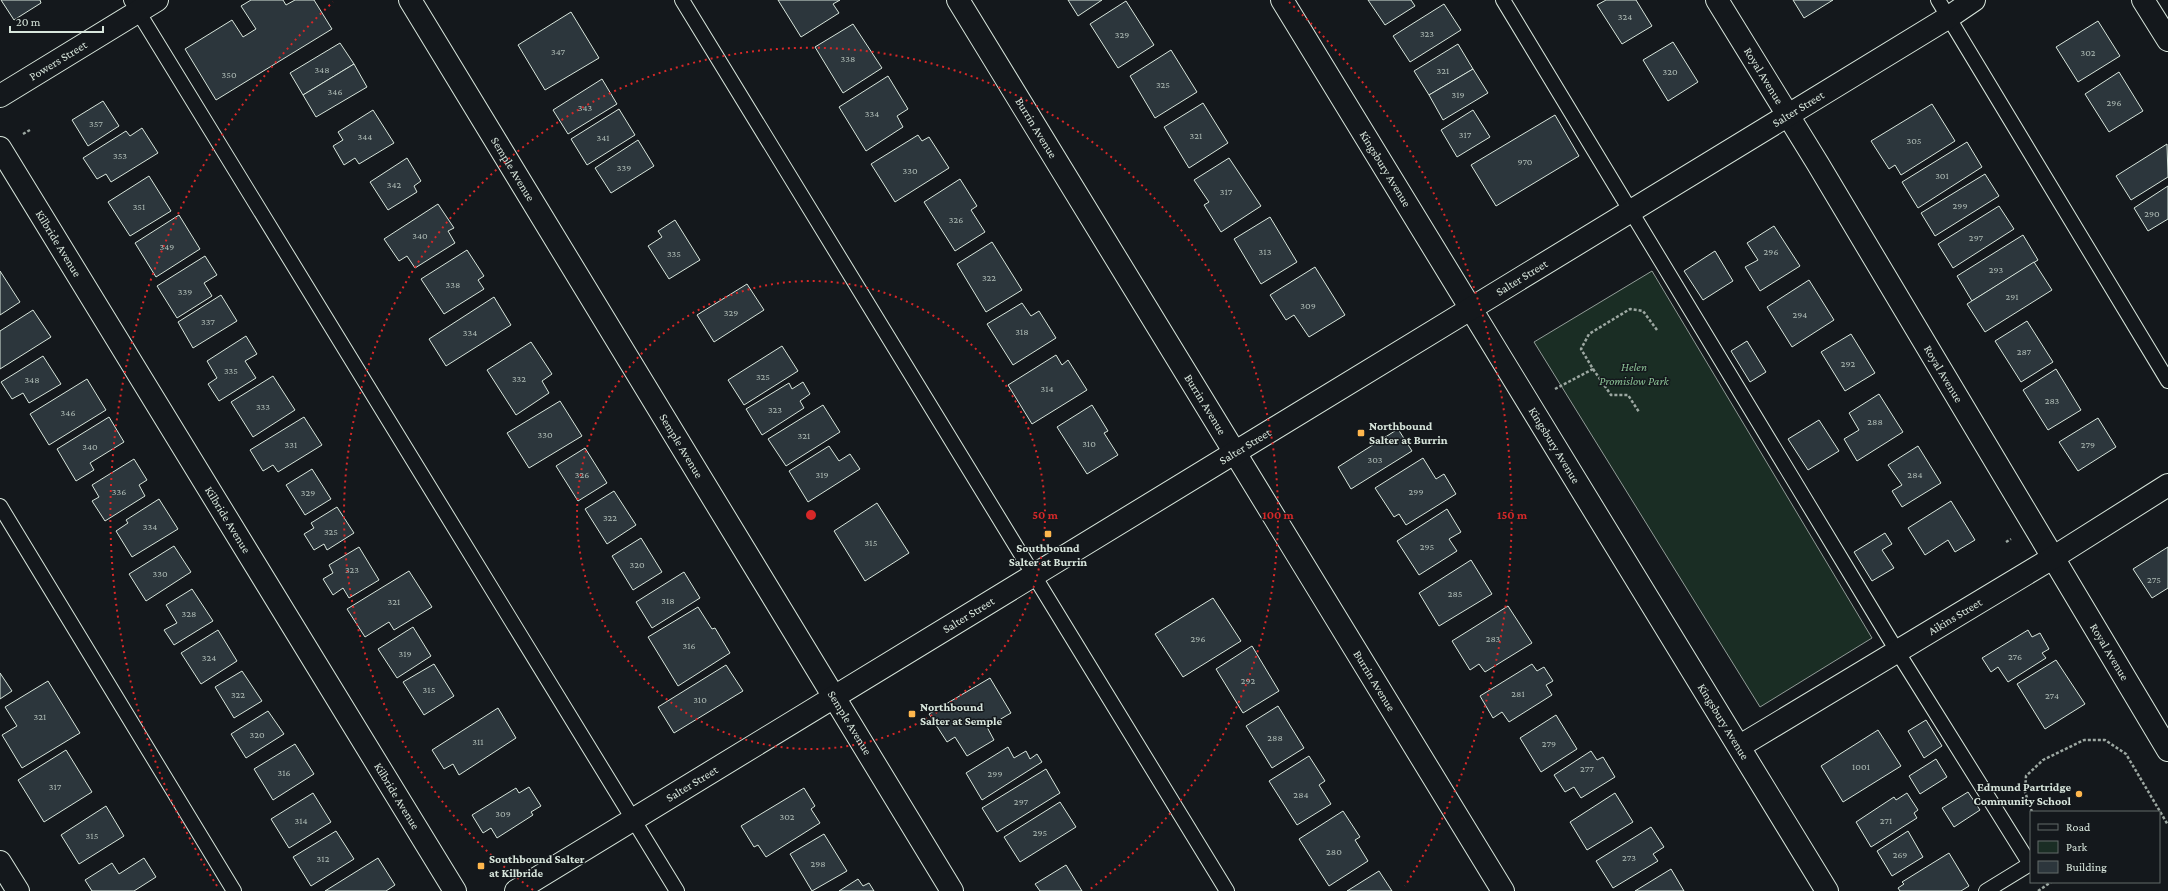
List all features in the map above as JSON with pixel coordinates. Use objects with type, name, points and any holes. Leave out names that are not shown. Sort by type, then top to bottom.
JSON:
[{"type":"street","name":"Powers Street","points":[[0,96],[135,6],[157,0]]},
{"type":"street","name":"Semple Avenue","points":[[410,0],[952,891]]},
{"type":"street","name":"Burrin Avenue","points":[[958,0],[1502,891]]},
{"type":"street","name":"Kingsbury Avenue","points":[[1282,0],[1740,746],[1827,891]]},
{"type":"street","name":"Royal Avenue","points":[[1717,0],[1788,115],[2054,557],[2168,750]]},
{"type":"street","name":"Salter Street","points":[[516,891],[1788,115],[1944,9],[1974,0]]},
{"type":"street","points":[[2143,0],[2168,40]]},
{"type":"street","name":"Kilbride Avenue","points":[[0,148],[455,891]]},
{"type":"street","name":"Aikins Street","points":[[1740,746],[2054,557],[2168,485]]},
{"type":"street","points":[[0,862],[18,891]]},
{"type":"lane","points":[[682,0],[1227,891]]},
{"type":"lane","points":[[1503,0],[1897,651],[2030,864],[1986,891]]},
{"type":"lane","points":[[135,6],[633,820],[678,891]]},
{"type":"lane","points":[[1944,9],[2168,381]]},
{"type":"lane","points":[[0,506],[234,891]]},
{"type":"path","points":[[1639,412],[1628,395],[1611,395],[1581,349],[1589,334],[1630,310],[1643,311],[1656,330]]},
{"type":"path","points":[[1555,389],[1593,369]]},
{"type":"path","points":[[2032,811],[2025,792],[2026,776],[2043,760],[2084,740],[2105,740],[2126,754],[2160,811]]},
{"type":"path","points":[[2160,811],[2168,825]]},
{"type":"path","points":[[2038,891],[2050,883]]},
{"type":"green space","name":"Helen Promislow Park","points":[[1652,271],[1872,638],[1760,707],[1534,342]]},
{"type":"building","points":[[1,0],[40,0],[41,3],[14,20]]},
{"type":"building","points":[[251,0],[283,0],[286,5],[295,0],[314,0],[332,29],[216,100],[185,49],[232,20],[243,37],[256,29],[241,6]]},
{"type":"building","points":[[778,0],[840,0],[833,4],[839,13],[801,37]]},
{"type":"building","points":[[1068,0],[1102,0],[1078,16]]},
{"type":"building","points":[[1368,0],[1411,0],[1415,6],[1385,25]]},
{"type":"building","points":[[1606,0],[1636,0],[1652,26],[1622,44],[1597,5]]},
{"type":"building","points":[[1793,0],[1833,0],[1804,18]]},
{"type":"building","points":[[1126,1],[1154,45],[1118,68],[1090,24]]},
{"type":"building","points":[[1444,4],[1461,30],[1410,62],[1393,36]]},
{"type":"building","points":[[571,12],[599,58],[545,90],[518,45]]},
{"type":"building","points":[[2098,21],[2120,56],[2078,82],[2056,47]]},
{"type":"building","points":[[853,24],[882,68],[843,93],[815,47]]},
{"type":"building","points":[[1673,42],[1698,82],[1668,101],[1643,60]]},
{"type":"building","points":[[340,43],[354,64],[303,95],[290,73]]},
{"type":"building","points":[[1458,44],[1473,69],[1429,95],[1414,71]]},
{"type":"building","points":[[1171,50],[1197,92],[1155,118],[1130,76]]},
{"type":"building","points":[[354,64],[367,87],[316,117],[303,95]]},
{"type":"building","points":[[1473,69],[1488,93],[1443,120],[1429,95]]},
{"type":"building","points":[[2119,72],[2143,111],[2109,132],[2085,94]]},
{"type":"building","points":[[888,76],[908,109],[897,116],[903,127],[866,151],[839,107]]},
{"type":"building","points":[[602,79],[617,104],[568,134],[553,110]]},
{"type":"building","points":[[103,101],[119,126],[88,146],[72,120]]},
{"type":"building","points":[[1203,103],[1228,143],[1189,168],[1164,127]]},
{"type":"building","points":[[1932,104],[1955,141],[1901,175],[1895,165],[1889,169],[1871,141]]},
{"type":"building","points":[[619,109],[635,135],[587,165],[571,139]]},
{"type":"building","points":[[373,110],[394,143],[359,164],[355,158],[344,165],[333,146],[343,140],[338,132]]},
{"type":"building","points":[[1473,110],[1490,137],[1457,157],[1441,130]]},
{"type":"building","points":[[1555,115],[1579,156],[1496,206],[1471,165]]},
{"type":"building","points":[[142,128],[158,153],[111,182],[106,174],[97,179],[83,158],[126,131],[130,136]]},
{"type":"building","points":[[918,135],[922,141],[929,137],[949,168],[895,202],[871,164]]},
{"type":"building","points":[[638,140],[654,166],[611,193],[595,168]]},
{"type":"building","points":[[1967,142],[1982,167],[1918,208],[1902,182]]},
{"type":"building","points":[[2167,144],[2168,177],[2131,200],[2116,176]]},
{"type":"building","points":[[407,158],[421,181],[414,186],[417,192],[388,210],[370,182]]},
{"type":"building","points":[[1229,158],[1261,206],[1221,232],[1204,205],[1209,202],[1194,180]]},
{"type":"building","points":[[1985,174],[1999,196],[1935,236],[1921,213]]},
{"type":"building","points":[[149,176],[171,211],[130,236],[108,202]]},
{"type":"building","points":[[960,179],[977,206],[971,210],[985,232],[955,251],[924,202]]},
{"type":"building","points":[[2168,186],[2168,219],[2148,231],[2134,208]]},
{"type":"building","points":[[438,204],[454,228],[448,231],[455,243],[415,268],[407,256],[399,261],[384,239]]},
{"type":"building","points":[[1999,206],[2014,229],[1953,268],[1938,244]]},
{"type":"building","points":[[179,215],[200,249],[156,277],[135,243]]},
{"type":"building","points":[[1270,217],[1297,262],[1261,284],[1234,239]]},
{"type":"building","points":[[675,220],[700,260],[669,279],[648,246],[662,237],[658,231]]},
{"type":"building","points":[[1774,226],[1800,266],[1760,291],[1745,267],[1758,260],[1747,243]]},
{"type":"building","points":[[2023,235],[2038,260],[1972,301],[1957,276]]},
{"type":"building","points":[[992,242],[1022,290],[986,312],[957,264]]},
{"type":"building","points":[[467,250],[484,276],[478,280],[484,289],[444,314],[421,279]]},
{"type":"building","points":[[1715,251],[1733,281],[1703,300],[1684,271]]},
{"type":"building","points":[[205,256],[217,275],[204,283],[212,296],[177,318],[157,286]]},
{"type":"building","points":[[2034,262],[2052,290],[1985,332],[1967,304]]},
{"type":"building","points":[[1315,267],[1345,315],[1309,337],[1294,315],[1286,320],[1270,295]]},
{"type":"building","points":[[0,271],[20,302],[0,315]]},
{"type":"building","points":[[1809,280],[1834,320],[1792,347],[1767,307]]},
{"type":"building","points":[[747,284],[764,310],[714,342],[697,315]]},
{"type":"building","points":[[221,295],[237,321],[193,348],[178,322]]},
{"type":"building","points":[[494,297],[511,325],[446,366],[429,339]]},
{"type":"building","points":[[1022,303],[1031,316],[1039,311],[1056,338],[1013,365],[987,324]]},
{"type":"building","points":[[33,310],[51,337],[0,369],[0,331]]},
{"type":"building","points":[[2027,321],[2053,362],[2021,382],[1995,341]]},
{"type":"building","points":[[1851,334],[1875,373],[1845,391],[1821,352]]},
{"type":"building","points":[[246,336],[257,354],[245,361],[256,378],[219,401],[208,384],[217,378],[207,361]]},
{"type":"building","points":[[1747,341],[1766,372],[1750,382],[1731,351]]},
{"type":"building","points":[[531,342],[552,374],[542,381],[549,393],[516,415],[487,370]]},
{"type":"building","points":[[782,346],[798,371],[744,405],[728,380]]},
{"type":"building","points":[[1056,355],[1062,365],[1068,360],[1087,390],[1032,424],[1008,385]]},
{"type":"building","points":[[43,356],[61,384],[29,403],[23,393],[12,399],[1,382]]},
{"type":"building","points":[[2056,369],[2081,410],[2048,430],[2023,390]]},
{"type":"building","points":[[273,376],[295,410],[253,437],[231,402]]},
{"type":"building","points":[[87,379],[106,410],[49,445],[30,414]]},
{"type":"building","points":[[803,382],[810,394],[800,401],[804,408],[762,435],[746,409],[789,383],[792,389]]},
{"type":"building","points":[[1879,394],[1903,432],[1857,461],[1844,439],[1859,430],[1849,413]]},
{"type":"building","points":[[560,401],[582,436],[529,468],[507,433]]},
{"type":"building","points":[[823,405],[840,432],[786,466],[768,439]]},
{"type":"building","points":[[1092,405],[1108,431],[1104,433],[1118,455],[1087,474],[1057,427]]},
{"type":"building","points":[[109,417],[124,442],[90,463],[94,470],[76,481],[57,449]]},
{"type":"building","points":[[304,417],[322,445],[278,472],[273,465],[263,471],[250,450]]},
{"type":"building","points":[[2098,418],[2116,447],[2078,471],[2059,442]]},
{"type":"building","points":[[1819,420],[1839,451],[1808,470],[1788,439]]},
{"type":"building","points":[[1398,429],[1412,451],[1351,489],[1338,467]]},
{"type":"building","points":[[829,446],[839,461],[850,454],[860,469],[808,502],[789,471]]},
{"type":"building","points":[[1918,446],[1941,483],[1902,507],[1892,491],[1902,485],[1888,465]]},
{"type":"building","points":[[585,448],[607,483],[578,501],[556,466]]},
{"type":"building","points":[[1423,458],[1436,479],[1444,474],[1456,494],[1406,525],[1399,514],[1394,517],[1375,488]]},
{"type":"building","points":[[134,459],[147,480],[139,485],[145,496],[105,521],[92,501],[99,497],[92,485]]},
{"type":"building","points":[[312,469],[331,499],[305,515],[286,485]]},
{"type":"building","points":[[614,491],[636,525],[607,544],[585,509]]},
{"type":"building","points":[[159,499],[178,529],[132,557],[116,531],[128,523],[126,520]]},
{"type":"building","points":[[1951,501],[1975,540],[1955,552],[1948,540],[1925,555],[1908,528]]},
{"type":"building","points":[[877,503],[909,553],[865,581],[834,531]]},
{"type":"building","points":[[337,507],[354,533],[327,550],[324,544],[314,550],[304,534],[314,528],[311,523]]},
{"type":"building","points":[[1447,509],[1461,532],[1449,539],[1457,551],[1419,575],[1397,541]]},
{"type":"building","points":[[1885,533],[1892,544],[1882,550],[1894,568],[1872,581],[1854,552]]},
{"type":"building","points":[[641,538],[662,572],[633,590],[612,556]]},
{"type":"building","points":[[174,546],[191,572],[146,601],[129,574]]},
{"type":"building","points":[[359,547],[379,580],[349,598],[343,588],[333,595],[323,579],[333,573],[329,565]]},
{"type":"building","points":[[2168,547],[2168,588],[2152,598],[2133,569]]},
{"type":"building","points":[[1471,560],[1492,594],[1439,626],[1419,593]]},
{"type":"building","points":[[409,571],[432,607],[394,630],[389,622],[365,637],[347,609]]},
{"type":"building","points":[[684,572],[700,598],[652,628],[636,602]]},
{"type":"building","points":[[192,589],[213,621],[174,645],[164,630],[177,623],[166,605]]},
{"type":"building","points":[[1213,598],[1241,641],[1183,677],[1155,634]]},
{"type":"building","points":[[1508,606],[1532,643],[1485,672],[1479,664],[1470,670],[1452,641]]},
{"type":"building","points":[[698,607],[712,629],[715,628],[730,653],[678,686],[648,637]]},
{"type":"building","points":[[413,627],[431,656],[397,678],[378,649]]},
{"type":"building","points":[[218,630],[237,661],[201,684],[181,653]]},
{"type":"building","points":[[2028,630],[2032,637],[2040,633],[2049,649],[2042,653],[2046,658],[2008,682],[1998,667],[1991,672],[1982,658]]},
{"type":"building","points":[[1252,646],[1279,691],[1243,713],[1216,669]]},
{"type":"building","points":[[2056,660],[2085,704],[2045,729],[2017,684]]},
{"type":"building","points":[[434,664],[454,696],[424,715],[403,682]]},
{"type":"building","points":[[1532,664],[1537,671],[1544,667],[1553,681],[1546,685],[1552,695],[1509,722],[1502,712],[1493,718],[1480,696]]},
{"type":"building","points":[[726,665],[743,691],[674,733],[658,707]]},
{"type":"building","points":[[242,671],[262,701],[234,718],[215,687]]},
{"type":"building","points":[[0,673],[12,691],[0,699]]},
{"type":"building","points":[[990,678],[1011,713],[987,727],[994,740],[967,756],[955,737],[947,742],[929,714]]},
{"type":"building","points":[[48,681],[80,733],[22,768],[2,735],[17,726],[5,707]]},
{"type":"building","points":[[1278,706],[1304,748],[1272,768],[1246,726]]},
{"type":"building","points":[[498,708],[516,738],[459,775],[453,764],[444,769],[432,750]]},
{"type":"building","points":[[268,711],[284,734],[246,758],[231,734]]},
{"type":"building","points":[[1556,715],[1577,749],[1541,772],[1520,738]]},
{"type":"building","points":[[1926,720],[1942,746],[1924,758],[1908,731]]},
{"type":"building","points":[[1878,730],[1901,766],[1843,802],[1821,766]]},
{"type":"building","points":[[295,744],[314,774],[273,800],[254,769]]},
{"type":"building","points":[[1008,747],[1014,758],[1026,751],[1030,759],[1037,754],[1042,762],[982,800],[966,773]]},
{"type":"building","points":[[66,750],[92,792],[44,822],[18,780]]},
{"type":"building","points":[[1591,751],[1597,760],[1603,757],[1615,777],[1581,798],[1574,787],[1565,792],[1554,775]]},
{"type":"building","points":[[1309,756],[1325,781],[1319,785],[1331,804],[1297,825],[1269,781]]},
{"type":"building","points":[[1936,759],[1947,777],[1920,794],[1909,776]]},
{"type":"building","points":[[1046,769],[1060,793],[997,832],[982,808]]},
{"type":"building","points":[[529,787],[541,806],[531,812],[533,815],[497,838],[491,828],[483,833],[472,815],[516,788],[519,793]]},
{"type":"building","points":[[804,788],[815,806],[811,809],[820,823],[766,857],[758,845],[754,847],[741,826]]},
{"type":"building","points":[[1968,792],[1980,810],[1954,827],[1942,808]]},
{"type":"building","points":[[313,793],[331,822],[289,848],[271,819]]},
{"type":"building","points":[[1615,793],[1633,822],[1587,850],[1570,822]]},
{"type":"building","points":[[1907,793],[1918,810],[1914,813],[1917,818],[1871,847],[1856,822],[1894,797],[1896,800]]},
{"type":"building","points":[[1060,802],[1076,827],[1020,862],[1004,837]]},
{"type":"building","points":[[106,806],[124,836],[79,864],[61,835]]},
{"type":"building","points":[[1343,811],[1360,837],[1355,840],[1368,861],[1329,886],[1299,839]]},
{"type":"building","points":[[1651,827],[1664,847],[1653,854],[1658,861],[1613,888],[1596,861]]},
{"type":"building","points":[[336,831],[354,859],[311,886],[293,857]]},
{"type":"building","points":[[1908,831],[1923,857],[1892,876],[1877,851]]},
{"type":"building","points":[[824,834],[847,871],[812,891],[790,854]]},
{"type":"building","points":[[1949,853],[1969,886],[1961,891],[1900,891],[1898,888],[1904,884],[1902,882]]},
{"type":"building","points":[[144,858],[156,877],[134,891],[92,891],[85,880],[112,863],[119,874]]},
{"type":"building","points":[[378,858],[395,885],[386,891],[325,891]]},
{"type":"building","points":[[1066,865],[1082,891],[1040,891],[1035,884]]},
{"type":"building","points":[[1671,869],[1684,891],[1635,891]]},
{"type":"building","points":[[1379,871],[1392,891],[1347,891]]},
{"type":"building","points":[[858,879],[863,886],[869,883],[874,891],[839,891]]},
{"type":"place","name":"Northbound Salter at Burrin","points":[[1361,433]]},
{"type":"place","name":"Southbound Salter at Burrin","points":[[1048,534]]},
{"type":"place","name":"Northbound Salter at Semple","points":[[912,714]]},
{"type":"place","name":"Edmund Partridge Community School","points":[[2079,794]]},
{"type":"place","name":"Southbound Salter at Kilbride","points":[[481,866]]}]
